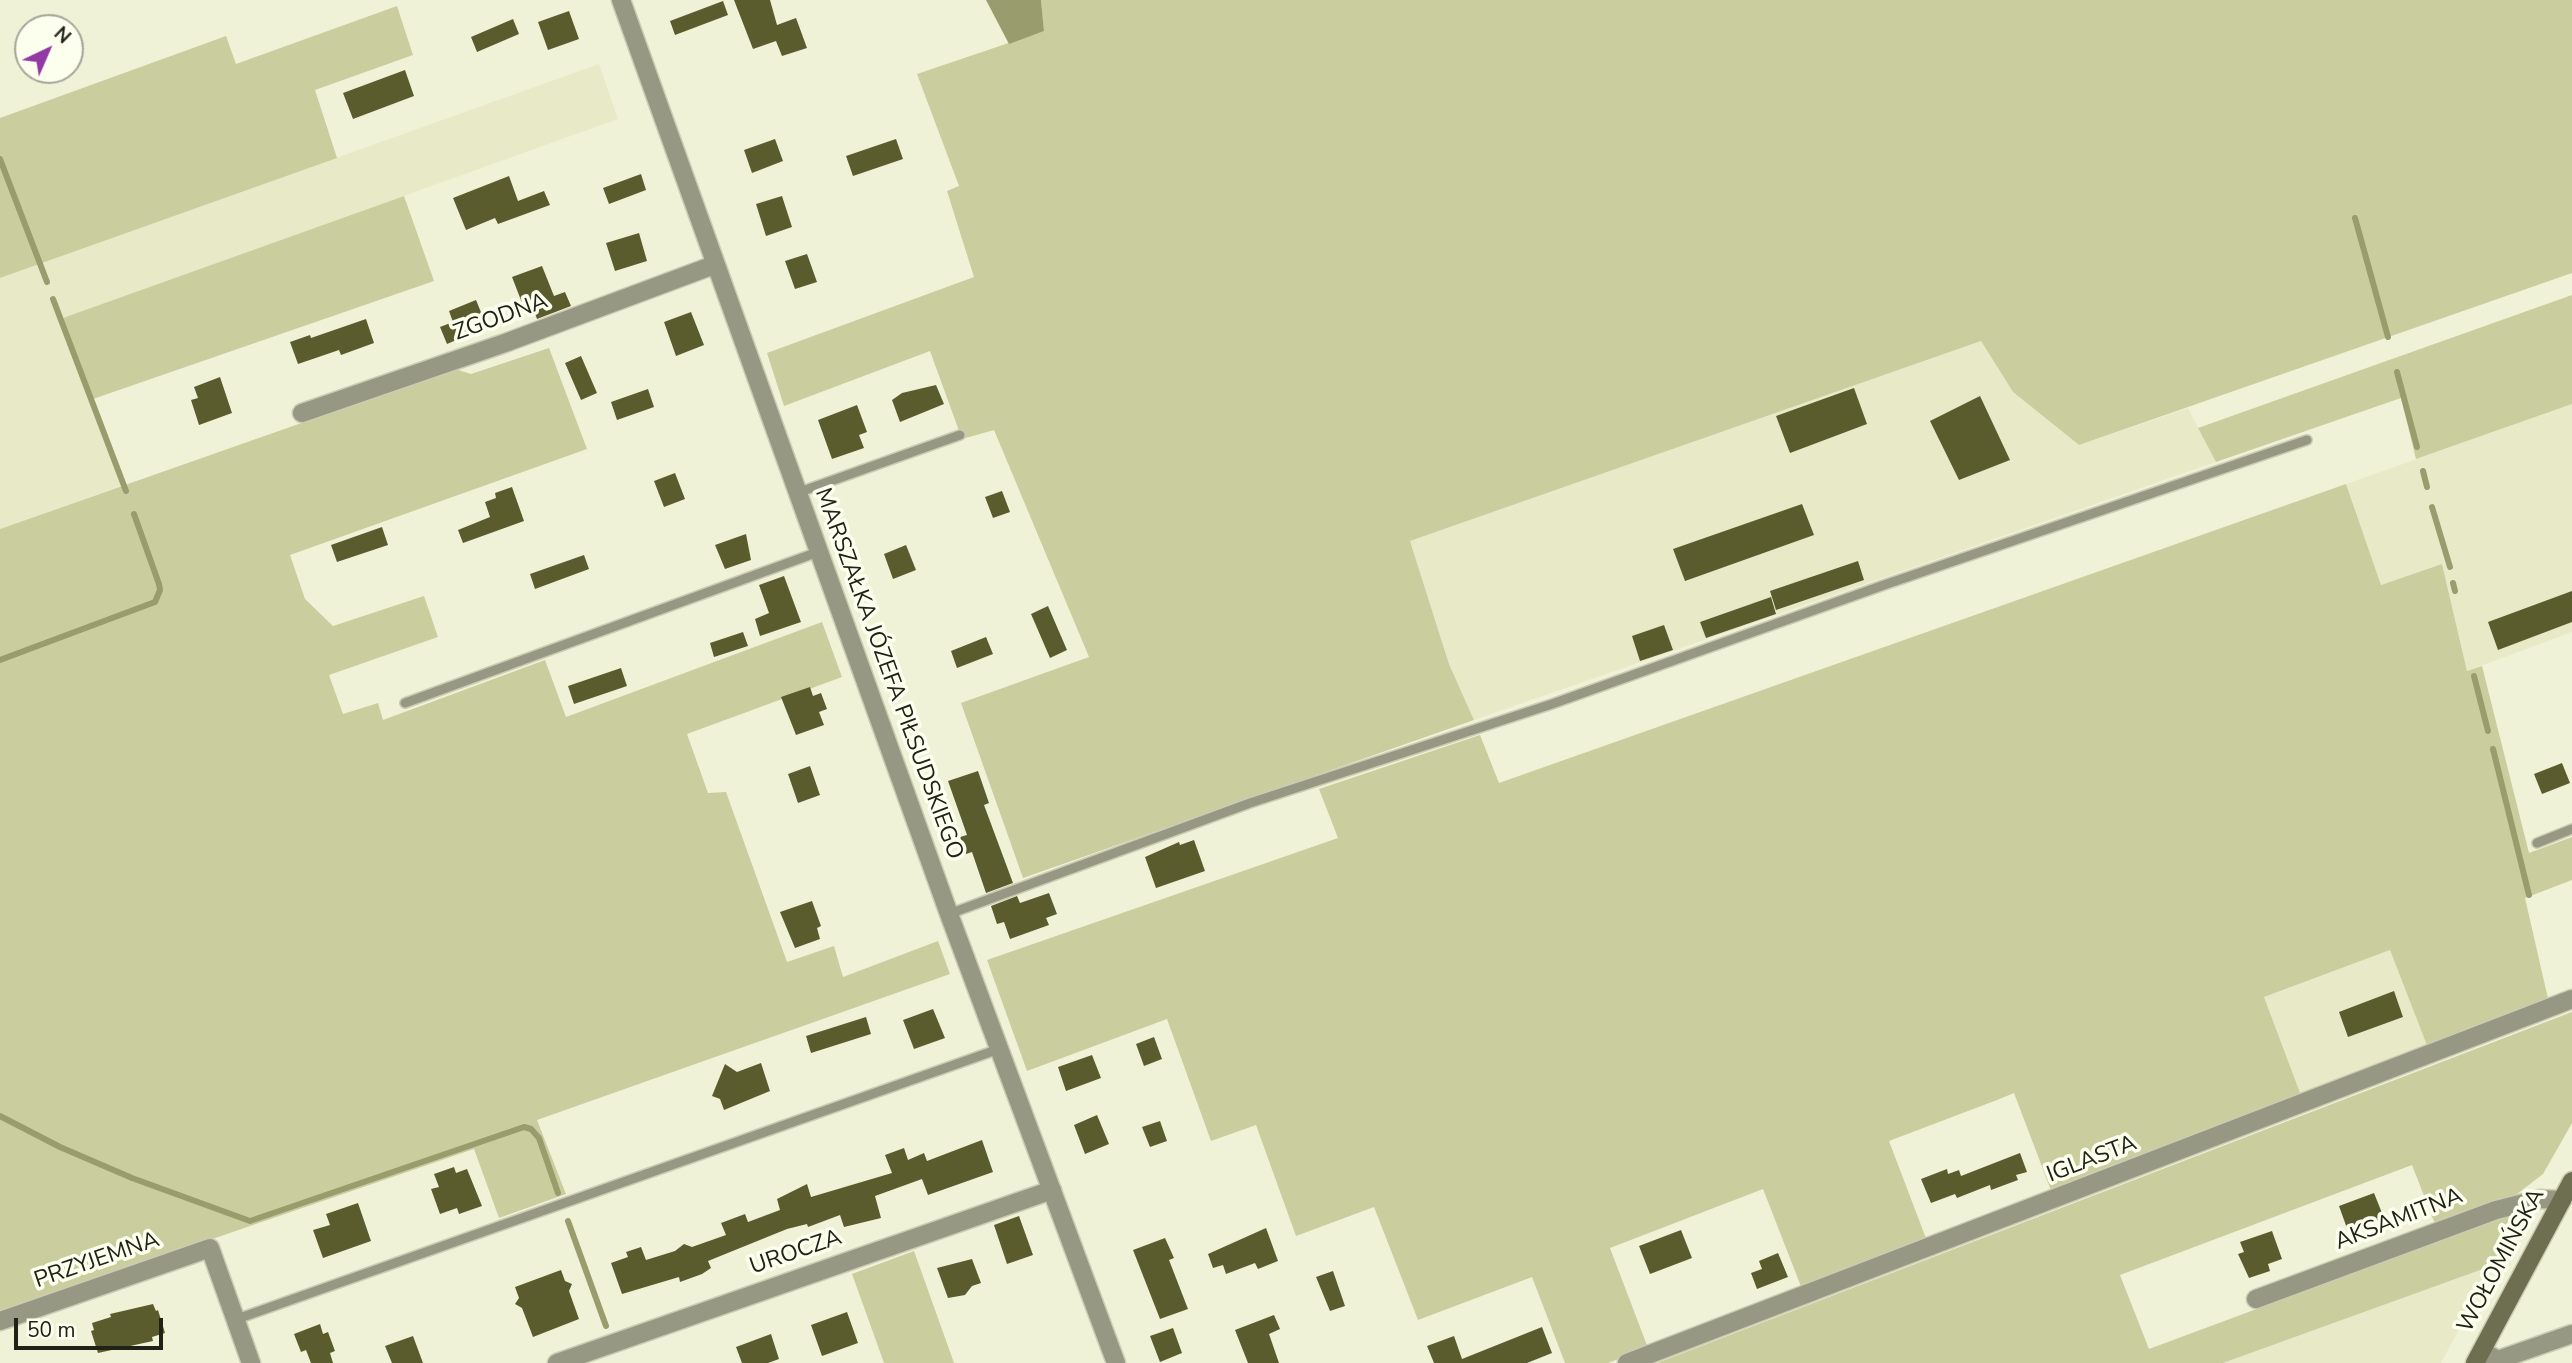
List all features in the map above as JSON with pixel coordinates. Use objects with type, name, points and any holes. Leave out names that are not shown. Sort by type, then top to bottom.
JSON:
[{"type":"main road","name":"WOŁOMIŃSKA","points":[[2478,1357],[2572,1181]]},
{"type":"street","name":"MARSZAŁKA JÓZEFA PIŁSUDSKIEGO","points":[[621,0],[949,914],[1116,1363]]},
{"type":"street","name":"ZGODNA","points":[[302,413],[505,343],[714,265]]},
{"type":"street","name":"IGLASTA","points":[[1627,1363],[2572,999]]},
{"type":"street","name":"UROCZA","points":[[557,1363],[1052,1190]]},
{"type":"street","name":"AKSAMITNA","points":[[2256,1298],[2496,1210],[2540,1199],[2562,1200]]},
{"type":"street","name":"PRZYJEMNA","points":[[0,1321],[210,1248],[237,1320]]},
{"type":"street","points":[[237,1320],[251,1363]]},
{"type":"street","points":[[2478,1357],[2498,1360],[2572,1334]]},
{"type":"lane","points":[[797,493],[960,435]]},
{"type":"lane","points":[[949,914],[1250,803],[1552,704],[1884,585],[2307,440]]},
{"type":"lane","points":[[405,703],[818,552]]},
{"type":"lane","points":[[2537,842],[2572,829]]},
{"type":"lane","points":[[237,1320],[999,1049]]},
{"type":"shaded area","points":[[986,0],[1041,0],[1044,31],[1009,44]]},
{"type":"shaded area","points":[[1041,0],[2572,0],[2572,273],[2079,445],[2013,392],[1981,341],[1410,541],[1449,664],[1474,720],[1023,878],[961,703],[1089,657],[994,430],[962,439],[930,351],[784,406],[767,353],[974,277],[947,191],[959,186],[917,74],[1044,31]]},
{"type":"shaded area","points":[[397,6],[413,55],[315,90],[337,158],[0,278],[0,118],[226,36],[236,64]]},
{"type":"shaded area","points":[[599,64],[618,119],[64,318],[126,484],[0,529],[0,278]]},
{"type":"shaded area","points":[[404,196],[434,281],[93,399],[63,318]]},
{"type":"shaded area","points":[[2572,295],[2572,404],[2416,459],[2401,398],[2216,462],[2198,428]]},
{"type":"shaded area","points":[[1981,341],[2013,392],[2079,445],[2188,408],[2216,462],[1474,720],[1449,664],[1410,541]]},
{"type":"shaded area","points":[[549,348],[587,449],[290,555],[305,599],[333,626],[424,596],[438,637],[329,675],[343,714],[378,703],[383,720],[545,660],[566,717],[822,622],[842,677],[687,734],[708,793],[726,792],[787,962],[834,946],[843,977],[938,941],[950,974],[537,1120],[566,1194],[499,1218],[474,1149],[0,1312],[0,529],[455,369],[471,374]]},
{"type":"shaded area","points":[[2572,404],[2572,632],[2467,671],[2442,564],[2381,585],[2346,484]]},
{"type":"shaded area","points":[[2346,484],[2381,585],[2442,564],[2467,671],[2482,666],[2529,853],[2572,837],[2572,880],[2525,898],[2549,1003],[2468,1028],[2462,1035],[2428,1048],[2390,950],[2264,997],[2302,1098],[2052,1193],[2014,1093],[1889,1141],[1927,1241],[1802,1289],[1763,1189],[1610,1248],[1648,1348],[1608,1363],[1565,1363],[1532,1277],[1418,1320],[1374,1207],[1296,1236],[1256,1125],[1211,1141],[1167,1019],[1027,1071],[987,960],[1338,838],[1319,789],[1480,735],[1499,783]]},
{"type":"shaded area","points":[[2390,950],[2428,1048],[2302,1098],[2264,997]]},
{"type":"shaded area","points":[[2572,1012],[2572,1123],[2543,1174],[2517,1194],[2435,1224],[2412,1165],[2120,1275],[2149,1349],[2523,1210],[2494,1265],[2223,1363],[1657,1363]]},
{"type":"shaded area","points":[[914,1251],[954,1363],[884,1363],[852,1274]]},
{"type":"shaded area","points":[[2494,1265],[2441,1363],[2223,1363]]},
{"type":"building","points":[[734,0],[770,0],[777,25],[796,18],[807,48],[782,56],[776,41],[753,49]]},
{"type":"building","points":[[723,1],[728,15],[675,35],[670,21]]},
{"type":"building","points":[[569,11],[579,39],[548,50],[538,22]]},
{"type":"building","points":[[513,19],[519,34],[477,52],[471,37]]},
{"type":"building","points":[[405,70],[414,96],[353,119],[343,93]]},
{"type":"building","points":[[775,139],[783,161],[752,173],[744,150]]},
{"type":"building","points":[[896,139],[903,159],[853,176],[846,156]]},
{"type":"building","points":[[641,174],[646,190],[609,204],[603,188]]},
{"type":"building","points":[[509,176],[518,201],[544,191],[550,205],[498,224],[495,218],[466,230],[453,198]]},
{"type":"building","points":[[782,196],[792,227],[766,236],[756,204]]},
{"type":"building","points":[[639,233],[647,261],[615,271],[606,243]]},
{"type":"building","points":[[807,254],[817,282],[795,289],[785,261]]},
{"type":"building","points":[[542,266],[554,296],[565,292],[571,306],[537,319],[532,305],[524,308],[512,277]]},
{"type":"building","points":[[476,300],[487,327],[447,344],[440,327],[453,322],[449,311]]},
{"type":"building","points":[[691,312],[704,345],[676,356],[664,322]]},
{"type":"building","points":[[366,319],[374,343],[341,355],[339,350],[298,364],[290,342],[310,335],[311,338]]},
{"type":"building","points":[[581,356],[597,393],[581,400],[565,363]]},
{"type":"building","points":[[220,377],[232,413],[199,425],[191,400],[198,398],[194,387]]},
{"type":"building","points":[[936,385],[944,404],[900,422],[892,400],[902,393]]},
{"type":"building","points":[[1854,388],[1867,424],[1790,453],[1776,416]]},
{"type":"building","points":[[648,389],[654,407],[617,420],[611,402]]},
{"type":"building","points":[[1980,396],[2010,460],[1959,480],[1930,421]]},
{"type":"building","points":[[857,405],[867,432],[859,435],[864,448],[832,459],[818,420]]},
{"type":"building","points":[[675,473],[685,499],[664,507],[654,481]]},
{"type":"building","points":[[512,487],[524,521],[463,543],[458,530],[490,517],[485,502],[496,498],[495,493]]},
{"type":"building","points":[[1002,491],[1010,512],[993,518],[985,497]]},
{"type":"building","points":[[1802,504],[1814,535],[1685,581],[1673,549]]},
{"type":"building","points":[[382,527],[388,545],[337,562],[331,545]]},
{"type":"building","points":[[746,534],[751,560],[725,569],[715,545]]},
{"type":"building","points":[[906,545],[916,570],[893,579],[884,554]]},
{"type":"building","points":[[584,555],[589,569],[535,589],[530,574]]},
{"type":"building","points":[[1858,561],[1864,580],[1776,610],[1770,591]]},
{"type":"building","points":[[784,576],[801,622],[760,636],[755,619],[769,613],[759,585]]},
{"type":"building","points":[[2572,591],[2572,622],[2498,650],[2488,622]]},
{"type":"building","points":[[1771,597],[1776,614],[1706,638],[1700,622]]},
{"type":"building","points":[[1048,606],[1067,650],[1050,658],[1031,614]]},
{"type":"building","points":[[1664,625],[1673,650],[1640,661],[1632,636]]},
{"type":"building","points":[[743,632],[748,646],[714,657],[710,643]]},
{"type":"building","points":[[986,637],[993,654],[957,668],[951,651]]},
{"type":"building","points":[[621,668],[627,686],[574,704],[568,686]]},
{"type":"building","points":[[810,687],[813,696],[821,693],[827,709],[819,712],[824,725],[796,735],[781,697]]},
{"type":"building","points":[[2562,763],[2570,783],[2542,794],[2534,774]]},
{"type":"building","points":[[810,766],[820,795],[798,803],[788,774]]},
{"type":"building","points":[[978,771],[989,803],[984,805],[1013,883],[986,893],[972,852],[966,854],[960,837],[967,835],[948,781]]},
{"type":"building","points":[[1194,840],[1205,871],[1156,888],[1145,857],[1179,842],[1180,845]]},
{"type":"building","points":[[1049,893],[1057,914],[1046,918],[1049,925],[1010,939],[1004,922],[997,924],[991,906],[1017,896],[1020,903]]},
{"type":"building","points":[[812,901],[821,926],[817,928],[820,939],[795,948],[780,912]]},
{"type":"building","points":[[2394,991],[2403,1017],[2348,1037],[2339,1012]]},
{"type":"building","points":[[933,1009],[945,1038],[914,1049],[903,1020]]},
{"type":"building","points":[[866,1017],[871,1034],[811,1053],[806,1036]]},
{"type":"building","points":[[1154,1037],[1162,1059],[1144,1066],[1136,1044]]},
{"type":"building","points":[[1092,1055],[1101,1078],[1066,1091],[1058,1067]]},
{"type":"building","points":[[761,1063],[770,1091],[724,1110],[720,1099],[712,1096],[725,1064],[737,1072]]},
{"type":"building","points":[[1097,1115],[1109,1144],[1085,1154],[1074,1125]]},
{"type":"building","points":[[1160,1121],[1167,1141],[1150,1147],[1142,1127]]},
{"type":"building","points":[[982,1140],[993,1172],[928,1195],[922,1179],[875,1196],[881,1218],[844,1227],[840,1215],[808,1227],[807,1224],[787,1229],[708,1261],[711,1268],[702,1274],[680,1282],[679,1277],[622,1294],[611,1263],[628,1257],[626,1252],[641,1247],[646,1260],[675,1251],[684,1244],[692,1247],[726,1235],[721,1223],[745,1214],[748,1222],[780,1210],[777,1199],[807,1184],[811,1197],[892,1173],[885,1155],[904,1148],[908,1160],[924,1153],[927,1161]]},
{"type":"building","points":[[2020,1153],[2027,1172],[2016,1175],[2018,1180],[1991,1190],[1990,1185],[1957,1198],[1955,1194],[1931,1203],[1921,1179],[1947,1169],[1948,1174],[1959,1170],[1961,1176]]},
{"type":"building","points":[[454,1167],[456,1173],[467,1169],[482,1206],[459,1214],[457,1208],[440,1214],[431,1189],[439,1187],[434,1174]]},
{"type":"building","points":[[2374,1193],[2384,1218],[2348,1231],[2339,1206]]},
{"type":"building","points":[[358,1203],[371,1241],[323,1258],[313,1230],[330,1225],[326,1214]]},
{"type":"building","points":[[1019,1216],[1033,1255],[1007,1264],[994,1225]]},
{"type":"building","points":[[1266,1228],[1278,1261],[1258,1269],[1255,1263],[1226,1274],[1223,1265],[1213,1268],[1208,1254]]},
{"type":"building","points":[[1681,1230],[1692,1258],[1650,1274],[1639,1246]]},
{"type":"building","points":[[2272,1231],[2282,1259],[2268,1264],[2270,1271],[2249,1278],[2238,1254],[2244,1252],[2240,1242]]},
{"type":"building","points":[[1165,1238],[1174,1258],[1169,1260],[1188,1309],[1160,1319],[1133,1250]]},
{"type":"building","points":[[1778,1253],[1788,1277],[1757,1289],[1751,1273],[1762,1269],[1759,1261]]},
{"type":"building","points":[[972,1259],[981,1283],[972,1286],[965,1295],[948,1298],[937,1268]]},
{"type":"building","points":[[561,1270],[565,1281],[572,1284],[569,1291],[579,1319],[533,1337],[522,1308],[515,1304],[519,1298],[515,1287]]},
{"type":"building","points":[[1333,1271],[1345,1306],[1330,1311],[1316,1277]]},
{"type":"building","points":[[153,1304],[156,1311],[158,1310],[165,1333],[152,1337],[153,1341],[98,1353],[91,1331],[94,1330],[92,1323],[111,1317],[110,1314]]},
{"type":"building","points":[[847,1312],[858,1343],[822,1356],[811,1325]]},
{"type":"building","points":[[1274,1315],[1280,1329],[1269,1334],[1279,1363],[1248,1363],[1235,1330]]},
{"type":"building","points":[[320,1324],[323,1334],[328,1332],[335,1351],[330,1353],[333,1363],[311,1363],[306,1350],[301,1352],[294,1334]]},
{"type":"building","points":[[1542,1327],[1552,1353],[1527,1363],[1434,1363],[1427,1346],[1454,1336],[1462,1359]]},
{"type":"building","points":[[1173,1328],[1182,1353],[1160,1362],[1150,1336]]},
{"type":"building","points":[[771,1334],[779,1359],[768,1363],[742,1363],[736,1347]]},
{"type":"building","points":[[413,1336],[423,1363],[392,1363],[385,1346]]},
{"type":"waterway","points":[[0,159],[47,282]]},
{"type":"waterway","points":[[2355,218],[2388,337]]},
{"type":"waterway","points":[[53,299],[126,491]]},
{"type":"waterway","points":[[2397,372],[2417,447]]},
{"type":"waterway","points":[[2423,471],[2427,487]]},
{"type":"waterway","points":[[2432,507],[2450,567]]},
{"type":"waterway","points":[[0,660],[155,602],[160,590],[159,584],[134,514]]},
{"type":"waterway","points":[[2453,583],[2455,591]]},
{"type":"waterway","points":[[2474,676],[2488,731]]},
{"type":"waterway","points":[[2493,749],[2529,895]]},
{"type":"waterway","points":[[0,1116],[60,1147],[132,1178],[250,1221],[524,1127],[531,1129],[539,1138],[558,1193]]},
{"type":"waterway","points":[[568,1221],[606,1326]]}]
